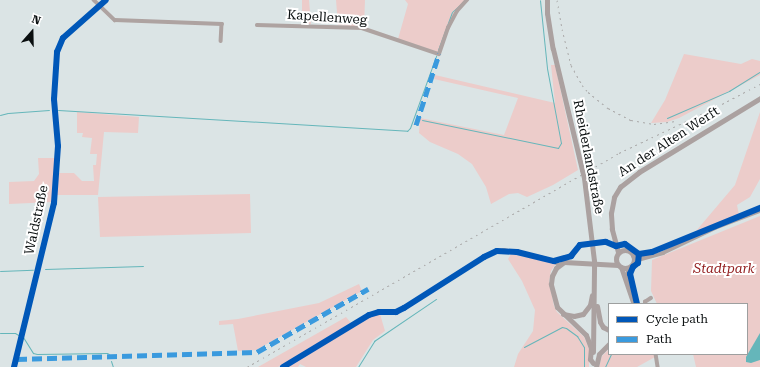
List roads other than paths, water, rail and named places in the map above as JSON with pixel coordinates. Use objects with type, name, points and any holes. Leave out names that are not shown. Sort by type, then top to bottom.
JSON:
[{"type":"main road","name":"Rheiderlandstraße","points":[[547,0],[547,13],[553,50],[584,178],[594,264],[594,366]]},
{"type":"main road","name":"An der Alten Werft","points":[[618,252],[611,219],[614,197],[627,180],[760,98]]},
{"type":"main road","points":[[611,219],[624,250]]},
{"type":"main road","points":[[615,260],[618,252],[624,250],[630,251],[634,259],[628,268],[628,285]]},
{"type":"main road","points":[[602,264],[615,260]]},
{"type":"main road","points":[[615,260],[628,285],[634,303]]},
{"type":"main road","points":[[594,366],[590,359],[591,348],[586,335],[556,307],[551,284],[553,272],[559,265],[569,261],[628,268]]},
{"type":"main road","points":[[562,314],[574,316],[585,312],[590,305],[595,285]]},
{"type":"main road","points":[[595,303],[598,308],[600,322],[603,327],[608,330]]},
{"type":"main road","points":[[594,366],[599,354],[608,345]]},
{"type":"street","points":[[94,0],[115,20],[222,24],[222,40]]},
{"type":"street","name":"Waldstraße","points":[[14,367],[54,203],[58,146],[54,99],[57,52],[63,38],[106,0]]},
{"type":"street","name":"Kapellenweg","points":[[257,25],[362,28],[439,54],[456,11],[468,0]]},
{"type":"street","points":[[634,259],[663,253],[715,228],[760,211]]},
{"type":"street","points":[[497,251],[511,251],[540,257],[554,261],[559,265]]},
{"type":"street","points":[[645,303],[650,298]]},
{"type":"street","points":[[283,367],[369,315],[379,312],[396,312]]},
{"type":"street","points":[[656,355],[658,367]]},
{"type":"water","points":[[760,333],[760,360],[751,363],[746,362],[748,354]]},
{"type":"waterway","points":[[422,120],[558,148],[561,143],[547,68],[540,0]]},
{"type":"waterway","points":[[438,50],[452,12],[463,2]]},
{"type":"waterway","points":[[58,110],[407,131],[410,128],[436,56]]},
{"type":"waterway","points":[[667,118],[729,91],[759,72]]},
{"type":"waterway","points":[[0,115],[49,110]]},
{"type":"waterway","points":[[45,269],[143,266]]},
{"type":"waterway","points":[[0,271],[33,270]]},
{"type":"waterway","points":[[358,367],[374,341],[436,299]]},
{"type":"waterway","points":[[524,347],[562,327],[566,328],[577,336],[584,347],[584,367]]},
{"type":"waterway","points":[[0,333],[15,333],[20,336]]},
{"type":"waterway","points":[[23,337],[33,353],[37,354],[109,354]]},
{"type":"waterway","points":[[605,367],[611,355]]},
{"type":"waterway","points":[[111,361],[113,367]]},
{"type":"railway","points":[[557,0],[562,29],[571,65],[582,85],[588,92],[608,108],[631,120],[654,124],[676,121]]},
{"type":"railway","points":[[247,367],[619,153],[722,104],[760,84]]},
{"type":"park label","name":"Stadtpark","points":[[724,269]]}]
